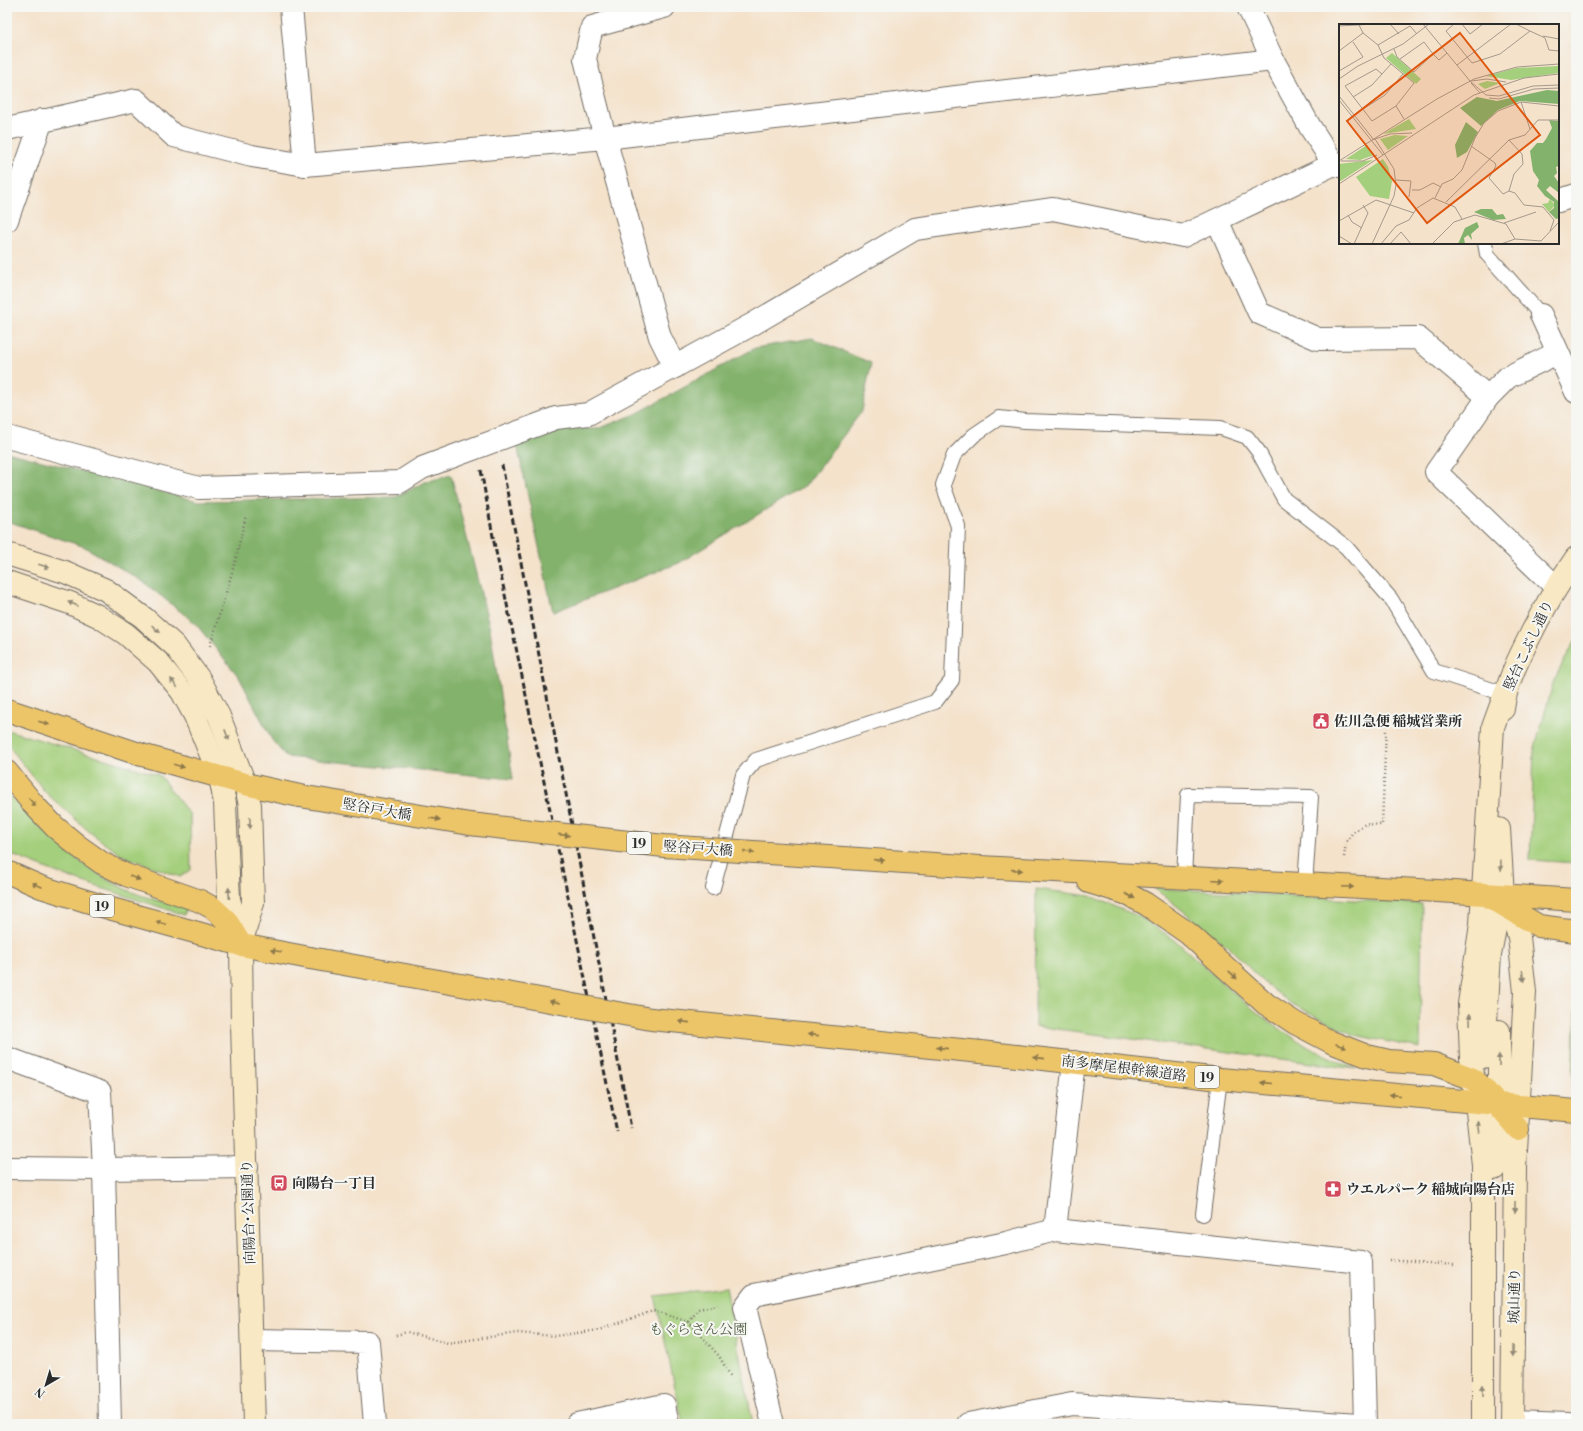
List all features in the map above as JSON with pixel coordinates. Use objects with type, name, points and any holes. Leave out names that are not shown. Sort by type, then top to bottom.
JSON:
[{"type":"main road","name":"19","points":[[7,710],[142,755],[245,784]]},
{"type":"main road","points":[[7,772],[34,805],[78,846],[102,863],[126,875],[200,901],[213,908],[226,920],[241,945]]},
{"type":"main road","name":"竪谷戸大橋","points":[[245,784],[300,796],[470,824],[657,845],[1053,872]]},
{"type":"main road","name":"19","points":[[7,872],[48,889],[241,945]]},
{"type":"main road","name":"19","points":[[1053,872],[1438,891],[1510,910]]},
{"type":"main road","points":[[1053,872],[1117,891],[1146,904],[1189,934],[1266,1004],[1295,1023],[1331,1042],[1366,1056],[1389,1061],[1434,1064],[1472,1069],[1498,1094],[1518,1129]]},
{"type":"main road","points":[[1510,910],[1572,900]]},
{"type":"main road","points":[[1510,910],[1538,926],[1576,931]]},
{"type":"main road","name":"南多摩尾根幹線道路","points":[[241,945],[651,1019],[981,1052],[1220,1079],[1476,1103],[1498,1094],[1519,1106],[1567,1111]]},
{"type":"street","points":[[291,7],[305,165]]},
{"type":"street","points":[[664,7],[592,27],[585,59],[605,138],[660,337],[674,367]]},
{"type":"street","points":[[7,437],[200,488],[400,482],[422,468],[556,418],[588,414],[753,324],[915,229],[1053,209],[1183,236],[1337,165],[1310,127],[1273,60],[1248,7]]},
{"type":"street","points":[[7,129],[136,100],[174,136],[252,156],[305,165],[605,138],[1273,60]]},
{"type":"street","points":[[7,220],[42,120]]},
{"type":"street","points":[[1559,201],[1576,196]]},
{"type":"street","points":[[1217,220],[1259,313],[1318,340],[1418,338],[1488,397]]},
{"type":"street","points":[[1541,315],[1576,392]]},
{"type":"street","points":[[1556,587],[1436,472],[1488,397],[1508,377],[1557,353]]},
{"type":"street","points":[[7,554],[65,572],[106,590],[144,618],[175,646],[200,680],[219,716],[245,784],[250,805],[253,903],[241,945]]},
{"type":"street","name":"竪台こぶし通り","points":[[1510,910],[1496,796],[1499,746],[1505,694],[1514,669],[1537,620],[1556,587],[1576,558]]},
{"type":"street","points":[[7,582],[70,603],[98,616],[126,634],[158,662],[182,692],[195,716],[220,777],[225,803],[229,899],[241,945]]},
{"type":"street","points":[[1472,1069],[1480,1070],[1484,1060],[1485,1036],[1498,956],[1510,910],[1488,826],[1488,790],[1493,726],[1505,694]]},
{"type":"street","points":[[1483,1424],[1483,1173],[1472,1069],[1469,1004],[1481,924],[1510,910]]},
{"type":"street","points":[[1483,1344],[1495,1310],[1494,1178],[1498,1094],[1498,956],[1510,910]]},
{"type":"street","name":"城山通り","points":[[1510,910],[1525,992],[1515,1168],[1512,1421]]},
{"type":"street","name":"向陽台･公園通り","points":[[241,945],[254,1424]]},
{"type":"street","points":[[7,1058],[100,1092],[104,1169],[110,1424]]},
{"type":"street","points":[[1056,1230],[1074,1062]]},
{"type":"street","points":[[1443,1100],[1472,1069]]},
{"type":"street","points":[[7,1168],[104,1169],[247,1167]]},
{"type":"street","points":[[772,1424],[745,1306],[754,1295],[1006,1243],[1056,1230],[1361,1262],[1364,1424]]},
{"type":"street","points":[[252,1340],[368,1342],[375,1424]]},
{"type":"street","points":[[968,1424],[1072,1404],[1358,1424]]},
{"type":"street","points":[[577,1424],[664,1405],[668,1424]]},
{"type":"lane","points":[[1485,244],[1487,254],[1541,315]]},
{"type":"lane","points":[[713,888],[742,775],[756,760],[935,702],[952,680],[958,526],[943,485],[954,455],[974,435],[999,418],[1025,421],[1221,428],[1247,437],[1258,451],[1284,499],[1346,548],[1391,599],[1434,671],[1505,694]]},
{"type":"lane","points":[[1184,878],[1188,795],[1311,798],[1305,885]]},
{"type":"lane","points":[[1203,1214],[1220,1079]]},
{"type":"lane","points":[[1512,1421],[1569,1420],[1573,1424]]},
{"type":"path","points":[[208,652],[234,566],[253,486]]},
{"type":"path","points":[[1343,862],[1346,842],[1353,832],[1365,824],[1382,825],[1386,729]]},
{"type":"path","points":[[1361,1262],[1376,1259],[1454,1265]]},
{"type":"path","points":[[689,1322],[698,1309],[728,1302],[745,1306]]},
{"type":"path","points":[[368,1342],[407,1332],[448,1343],[517,1333],[555,1336],[599,1330],[653,1311],[689,1322],[719,1356],[735,1383]]},
{"type":"green space","points":[[812,338],[871,363],[862,411],[806,485],[679,563],[553,612],[517,445],[551,428],[597,429],[636,414],[755,348]]},
{"type":"green space","points":[[7,452],[198,501],[396,497],[425,482],[451,475],[490,629],[513,779],[286,757],[272,740],[239,677],[195,623],[142,581],[85,547],[7,521]]},
{"type":"green space","points":[[1576,639],[1576,863],[1530,860],[1534,751],[1554,680]]},
{"type":"green space","points":[[7,730],[159,775],[190,815],[191,870],[180,877],[121,855],[91,833],[46,793],[7,744]]},
{"type":"green space","points":[[7,793],[34,821],[77,859],[109,881],[127,890],[186,908],[184,915],[68,877],[7,853]]},
{"type":"green space","points":[[1154,888],[1422,904],[1420,1048],[1354,1035],[1290,1003],[1263,982],[1230,948]]},
{"type":"green space","points":[[1036,889],[1090,896],[1140,917],[1175,940],[1230,990],[1269,1022],[1310,1048],[1356,1069],[1035,1026]]},
{"type":"green space","points":[[1576,1008],[1576,1092],[1572,1092]]},
{"type":"green space","name":"もぐらさん公園","points":[[726,1287],[753,1424],[683,1424],[655,1296]]},
{"type":"railway","points":[[502,465],[631,1128]]},
{"type":"railway","points":[[481,470],[494,542],[617,1132]]},
{"type":"place","name":"佐川急便 稲城営業所","points":[[1321,721]]},
{"type":"place","name":"向陽台一丁目","points":[[279,1183]]},
{"type":"place","name":"ウエルパーク 稲城向陽台店","points":[[1333,1189]]}]
